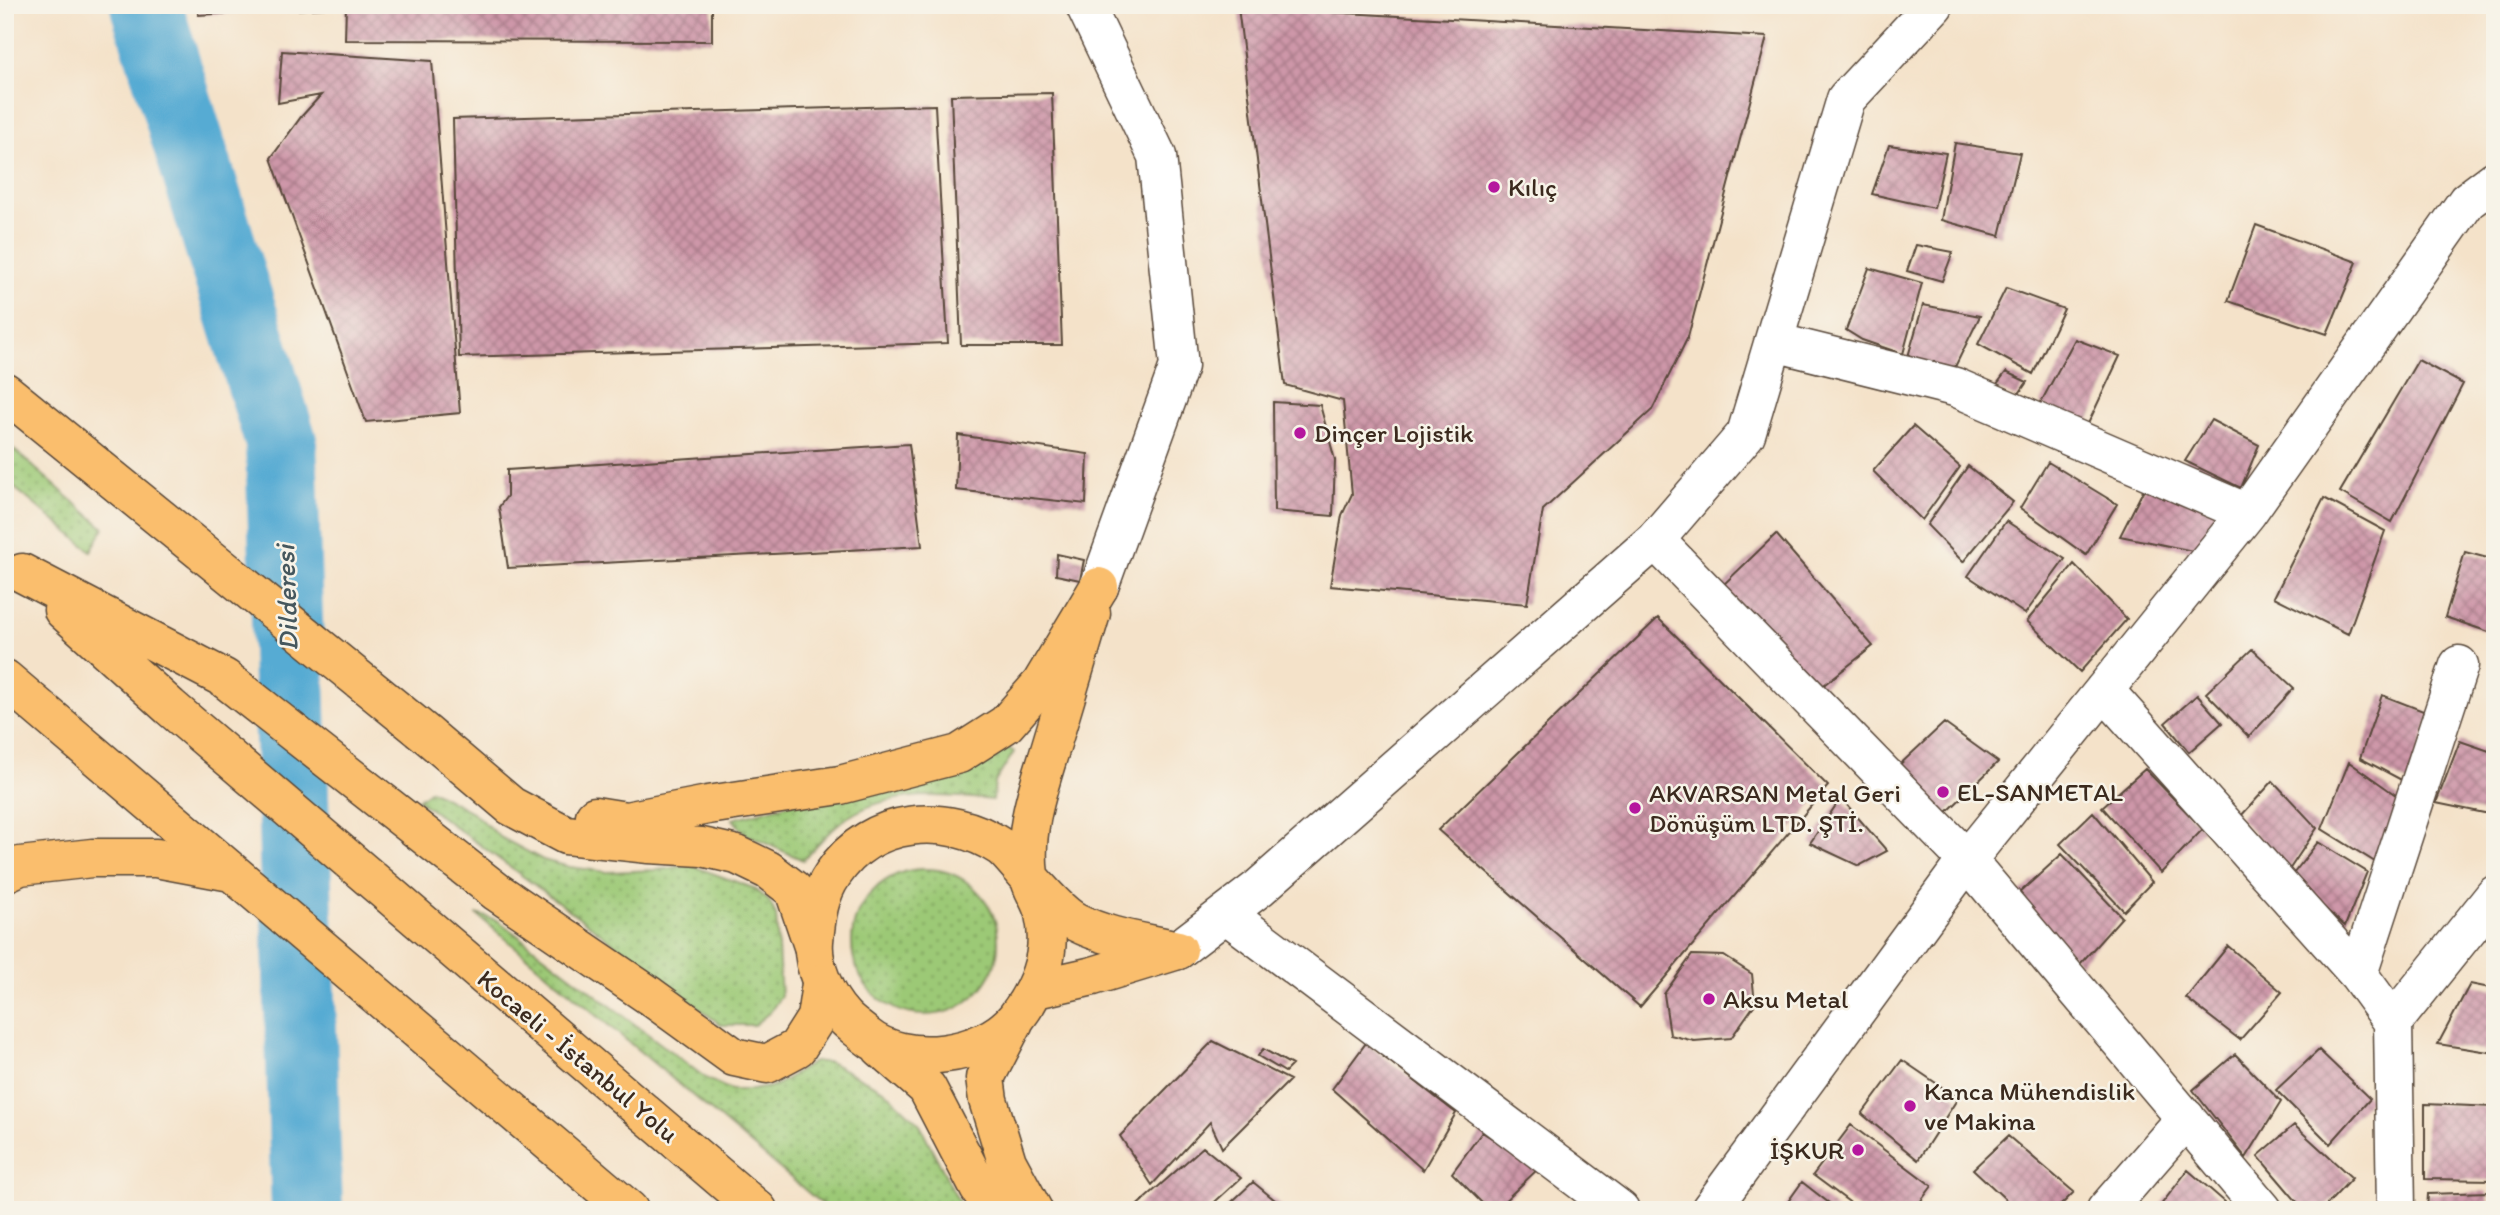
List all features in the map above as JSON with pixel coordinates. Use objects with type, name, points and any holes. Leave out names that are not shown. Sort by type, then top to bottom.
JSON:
[{"type":"main road","points":[[5,392],[511,806],[566,835],[702,847],[737,855],[768,870],[794,890],[813,946],[821,984],[816,1018],[797,1048],[767,1064],[734,1057],[497,892],[224,678],[14,566]]},
{"type":"main road","name":"Kocaeli - İstanbul Yolu","points":[[14,566],[170,707],[758,1210]]},
{"type":"main road","points":[[425,733],[567,812],[626,821],[708,805],[840,785],[959,754],[1006,724],[1041,684],[1099,587]]},
{"type":"main road","points":[[1033,1210],[1007,1162],[985,1078],[1014,1021],[1036,989],[1047,952],[1044,913],[1029,878],[1029,821],[1099,587]]},
{"type":"main road","points":[[5,680],[629,1210]]},
{"type":"main road","points":[[813,946],[817,908],[833,874],[859,846],[893,828],[931,823],[970,830],[1003,848],[1029,878],[1073,920],[1101,932],[1178,950]]},
{"type":"main road","points":[[5,873],[20,866],[92,858],[156,858],[228,871]]},
{"type":"main road","points":[[1036,989],[1093,976],[1178,950]]},
{"type":"main road","points":[[821,984],[842,1016],[927,1088],[979,1188],[995,1210]]},
{"type":"main road","points":[[871,1040],[906,1054],[945,1055],[982,1044],[1014,1021]]},
{"type":"street","points":[[1085,5],[1157,156],[1180,366],[1099,587]]},
{"type":"street","points":[[1178,950],[1259,888],[1655,540],[1746,435],[1846,99],[1929,7]]},
{"type":"street","points":[[1710,1210],[1967,860],[2247,513],[2467,201],[2495,180]]},
{"type":"street","points":[[1774,342],[1955,387],[2247,513]]},
{"type":"street","points":[[1655,540],[1967,860],[2263,1210]]},
{"type":"street","points":[[2358,974],[2459,665]]},
{"type":"street","points":[[2104,690],[2358,974],[2393,1022],[2396,1210]]},
{"type":"street","points":[[2393,1022],[2495,895]]},
{"type":"street","points":[[1226,914],[1620,1210]]},
{"type":"street","points":[[2105,1210],[2186,1118]]},
{"type":"green space","points":[[5,442],[104,528],[91,551],[5,480]]},
{"type":"green space","points":[[1006,746],[1014,752],[995,782],[993,800],[920,796],[883,802],[843,820],[803,860],[745,834],[733,819]]},
{"type":"green space","points":[[431,790],[472,812],[500,837],[543,860],[607,872],[658,870],[690,865],[753,888],[769,901],[776,915],[781,996],[770,1012],[754,1025],[721,1025],[418,800]]},
{"type":"green space","points":[[925,869],[953,875],[976,891],[992,914],[998,942],[992,970],[976,993],[953,1009],[925,1015],[897,1009],[874,993],[858,970],[852,942],[858,914],[874,891],[897,875]]},
{"type":"green space","points":[[476,914],[497,920],[707,1079],[731,1090],[775,1086],[814,1062],[829,1062],[884,1090],[919,1123],[963,1210],[829,1210]]},
{"type":"building","points":[[199,5],[325,5],[325,8],[198,15]]},
{"type":"building","points":[[346,5],[712,5],[712,41],[345,40]]},
{"type":"building","name":"Kılıç","points":[[1238,7],[1767,37],[1688,337],[1652,410],[1543,510],[1527,604],[1330,586],[1342,515],[1352,494],[1343,401],[1285,385]]},
{"type":"building","points":[[282,51],[432,61],[460,413],[366,422],[271,158],[321,95],[278,103]]},
{"type":"building","points":[[1052,93],[1062,345],[961,345],[951,95]]},
{"type":"building","points":[[935,105],[948,343],[459,357],[453,119]]},
{"type":"building","points":[[1955,143],[2020,153],[2000,236],[1941,220]]},
{"type":"building","points":[[1889,145],[1946,153],[1934,208],[1872,194]]},
{"type":"building","points":[[2256,225],[2357,262],[2327,334],[2228,301]]},
{"type":"building","points":[[1916,245],[1953,252],[1942,281],[1907,271]]},
{"type":"building","points":[[1869,268],[1922,283],[1903,354],[1862,340],[1846,330]]},
{"type":"building","points":[[2006,288],[2064,309],[2033,374],[1978,344]]},
{"type":"building","points":[[1923,305],[1980,316],[1951,375],[1907,360]]},
{"type":"building","points":[[2075,339],[2120,356],[2087,426],[2040,404]]},
{"type":"building","points":[[2418,360],[2463,384],[2392,522],[2340,492]]},
{"type":"building","points":[[2006,372],[2027,382],[2016,398],[1994,388]]},
{"type":"building","name":"Dinçer Lojistik","points":[[1273,402],[1320,405],[1335,460],[1333,516],[1274,511]]},
{"type":"building","points":[[2211,420],[2259,445],[2241,488],[2185,461]]},
{"type":"building","points":[[1913,426],[1960,467],[1922,520],[1873,471]]},
{"type":"building","points":[[958,435],[1088,454],[1086,504],[956,490]]},
{"type":"building","points":[[909,444],[922,546],[508,568],[499,507],[507,496],[507,470]]},
{"type":"building","points":[[2048,462],[2117,504],[2086,555],[2020,508]]},
{"type":"building","points":[[1968,466],[2013,502],[1963,562],[1927,525]]},
{"type":"building","points":[[2147,483],[2225,511],[2198,552],[2120,536]]},
{"type":"building","points":[[2324,498],[2385,531],[2348,634],[2274,597]]},
{"type":"building","points":[[2006,521],[2065,559],[2025,614],[1968,576]]},
{"type":"building","points":[[1776,534],[1873,646],[1820,688],[1721,587]]},
{"type":"building","points":[[2465,552],[2495,560],[2495,634],[2445,617]]},
{"type":"building","points":[[1057,554],[1084,560],[1080,580],[1056,575]]},
{"type":"building","points":[[2074,564],[2127,619],[2080,672],[2027,621]]},
{"type":"building","name":"AKVARSAN Metal Geri Dönüşüm LTD. ŞTİ.","points":[[1658,618],[1828,786],[1640,1007],[1438,830]]},
{"type":"building","points":[[2252,649],[2294,688],[2249,737],[2206,693]]},
{"type":"building","points":[[2197,695],[2222,723],[2189,752],[2165,723]]},
{"type":"building","points":[[2382,695],[2431,714],[2409,784],[2360,758]]},
{"type":"building","name":"EL-SANMETAL","points":[[1944,723],[1998,762],[1943,816],[1895,769]]},
{"type":"building","points":[[2460,741],[2495,753],[2494,815],[2436,803]]},
{"type":"building","points":[[2349,762],[2400,798],[2375,862],[2322,829]]},
{"type":"building","points":[[2145,769],[2203,829],[2161,873],[2102,807]]},
{"type":"building","points":[[2273,781],[2317,828],[2289,870],[2239,818]]},
{"type":"building","points":[[1841,798],[1887,851],[1859,866],[1810,843]]},
{"type":"building","points":[[2093,812],[2152,882],[2124,911],[2060,844]]},
{"type":"building","points":[[2318,842],[2367,872],[2345,926],[2290,878]]},
{"type":"building","points":[[2062,854],[2122,917],[2080,964],[2018,894]]},
{"type":"building","points":[[2228,946],[2282,992],[2240,1040],[2186,998]]},
{"type":"building","name":"Aksu Metal","points":[[1692,955],[1724,956],[1752,974],[1755,1004],[1731,1038],[1694,1041],[1670,1035],[1664,994]]},
{"type":"building","points":[[2470,984],[2495,989],[2495,1053],[2438,1044]]},
{"type":"building","points":[[1213,1041],[1290,1080],[1222,1148],[1210,1122],[1152,1185],[1120,1136]]},
{"type":"building","points":[[1366,1043],[1456,1113],[1423,1170],[1332,1089]]},
{"type":"building","points":[[1263,1049],[1292,1065],[1285,1072],[1258,1056]]},
{"type":"building","points":[[2319,1050],[2370,1099],[2330,1144],[2276,1090]]},
{"type":"building","points":[[2235,1054],[2281,1102],[2246,1158],[2193,1090]]},
{"type":"building","name":"Kanca Mühendislik ve Makina","points":[[1902,1060],[1958,1098],[1918,1160],[1862,1114]]},
{"type":"building","points":[[2425,1104],[2495,1107],[2495,1180],[2425,1179]]},
{"type":"building","name":"İŞKUR","points":[[1851,1125],[1932,1186],[1914,1210],[1860,1210],[1813,1175]]},
{"type":"building","points":[[2294,1125],[2352,1178],[2322,1210],[2304,1210],[2258,1156]]},
{"type":"building","points":[[1482,1132],[1539,1168],[1495,1210],[1489,1210],[1452,1173]]},
{"type":"building","points":[[2008,1136],[2074,1192],[2056,1210],[2017,1210],[1973,1169]]},
{"type":"building","points":[[1203,1147],[1241,1178],[1206,1210],[1132,1210]]},
{"type":"building","points":[[2188,1170],[2225,1202],[2223,1210],[2157,1210]]},
{"type":"building","points":[[1253,1182],[1287,1210],[1223,1210]]},
{"type":"building","points":[[1802,1182],[1838,1210],[1782,1210]]},
{"type":"building","points":[[2488,1192],[2489,1210],[2427,1210],[2428,1194]]},
{"type":"waterway","name":"Dilderesi","points":[[146,5],[281,442],[307,1210]]},
{"type":"place","name":"Kılıç","points":[[1494,187]]},
{"type":"place","name":"Dinçer Lojistik","points":[[1300,433]]},
{"type":"place","name":"EL-SANMETAL","points":[[1943,792]]},
{"type":"place","name":"AKVARSAN Metal Geri Dönüşüm LTD. ŞTİ.","points":[[1635,808]]},
{"type":"place","name":"Aksu Metal","points":[[1709,999]]},
{"type":"place","name":"Kanca Mühendislik ve Makina","points":[[1910,1106]]},
{"type":"place","name":"İŞKUR","points":[[1858,1150]]}]
